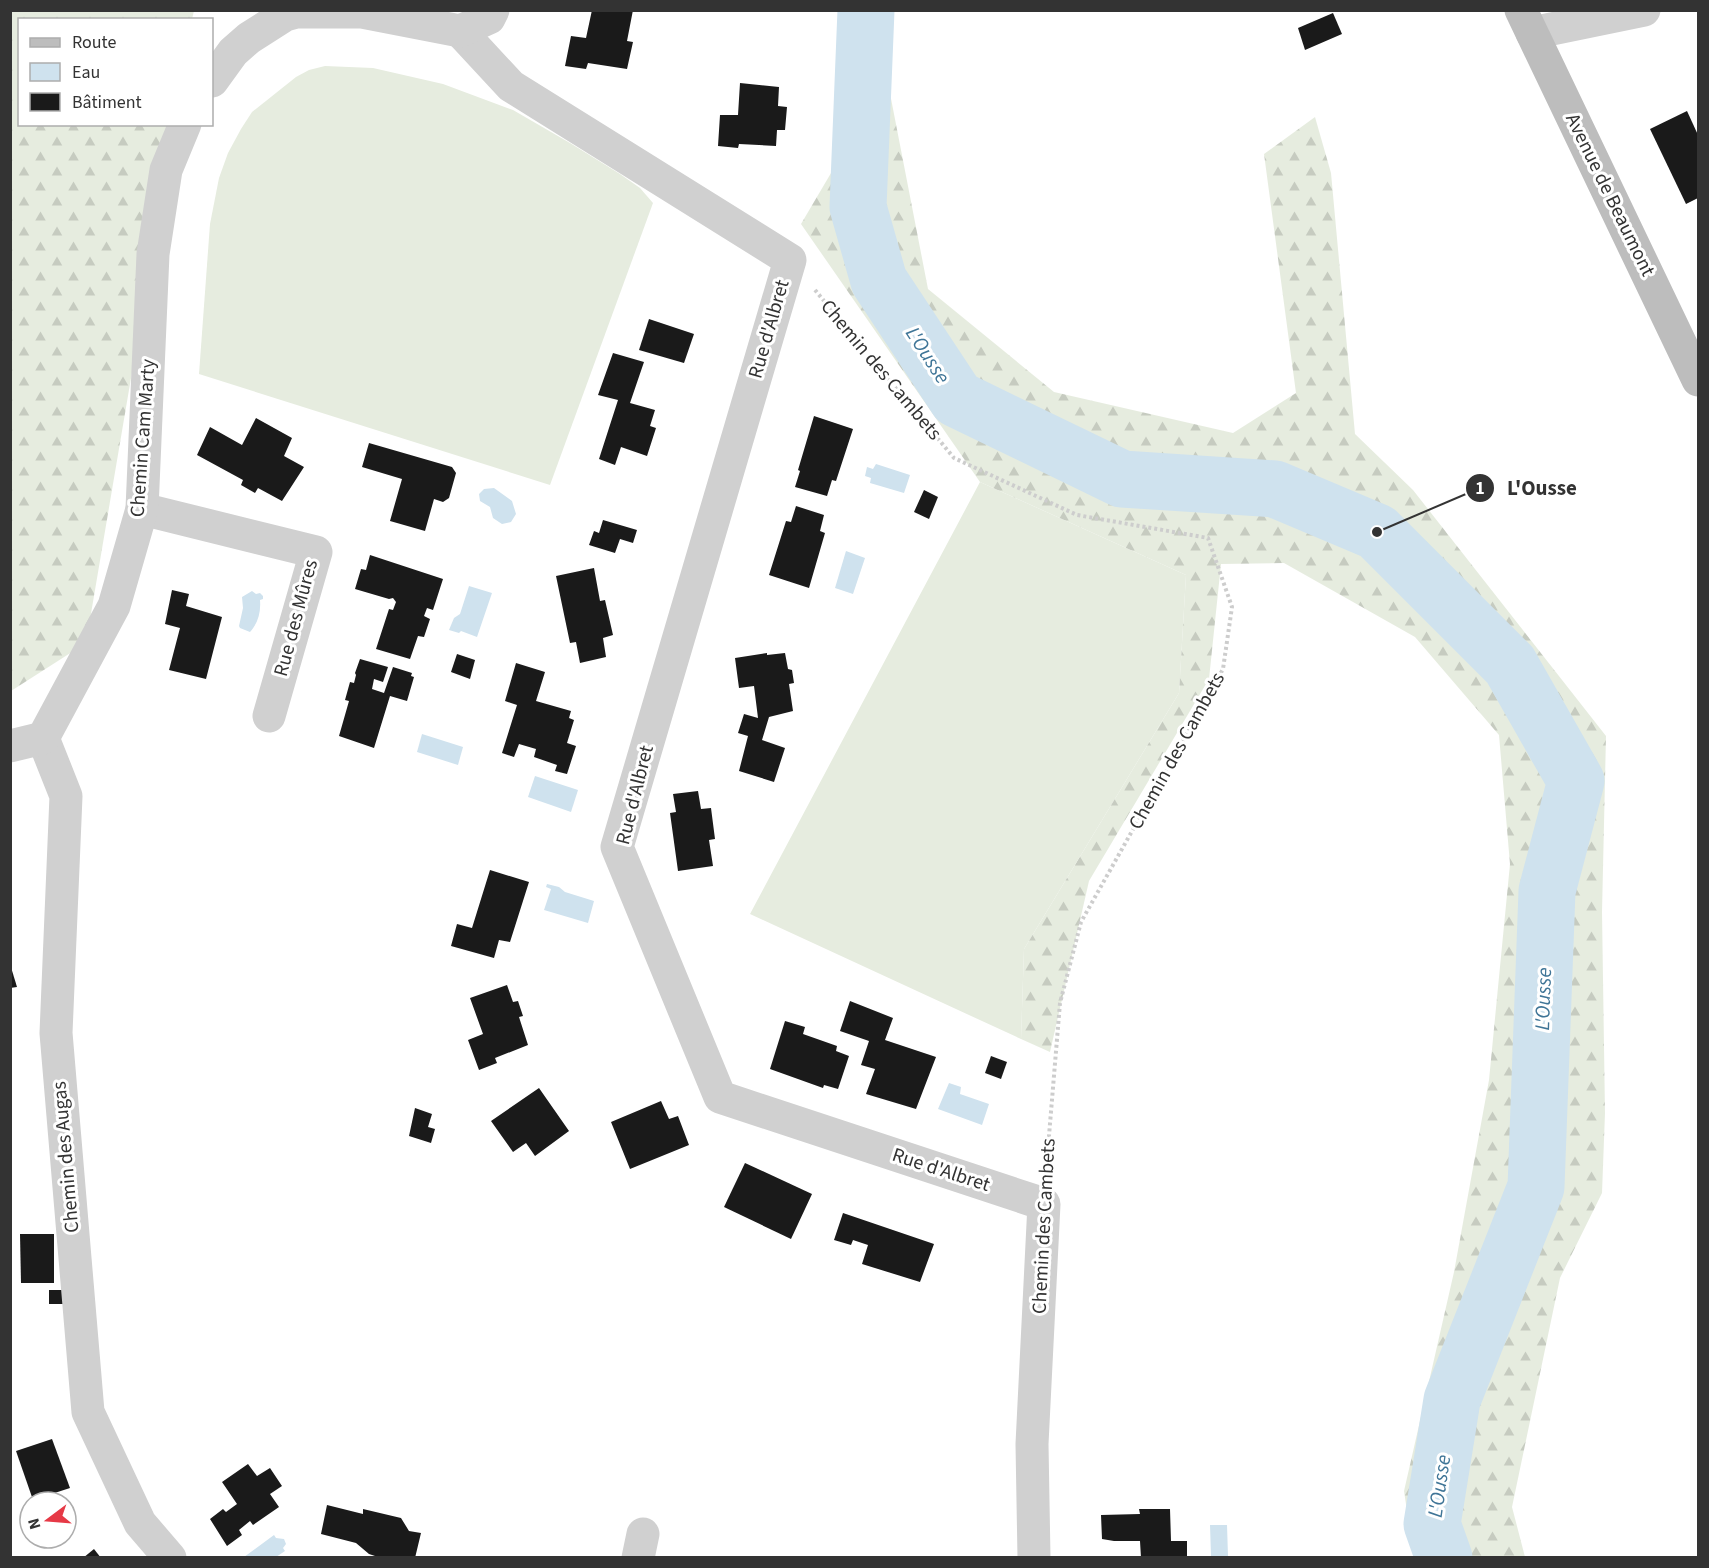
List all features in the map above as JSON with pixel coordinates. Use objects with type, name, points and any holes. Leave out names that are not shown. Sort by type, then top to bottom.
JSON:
[{"type":"street","points":[[213,80],[233,52],[249,38],[285,15],[296,12],[362,12],[460,31],[489,18],[493,10]]},
{"type":"street","points":[[1527,22],[1644,10]]},
{"type":"street","name":"Avenue de Beaumont","points":[[1527,22],[1698,380]]},
{"type":"street","points":[[460,31],[511,86],[790,260]]},
{"type":"street","name":"Chemin Cam Marty","points":[[43,738],[114,606],[142,508],[153,254],[166,170],[184,126]]},
{"type":"street","name":"Rue d'Albret","points":[[790,260],[617,847],[720,1097],[1044,1204]]},
{"type":"street","name":"Rue des Mûres","points":[[142,508],[316,552],[269,716]]},
{"type":"street","points":[[10,746],[43,738]]},
{"type":"street","name":"Chemin des Augas","points":[[43,738],[66,796],[56,1033],[88,1412],[140,1522],[170,1557]]},
{"type":"street","name":"Chemin des Cambets","points":[[1034,1557],[1032,1444],[1044,1204]]},
{"type":"path","name":"Chemin des Cambets","points":[[790,260],[954,458],[1077,514],[1208,538],[1232,607],[1223,669],[1081,922],[1060,1004],[1044,1204]]},
{"type":"green space","points":[[11,11],[194,11],[192,18],[18,18],[18,126],[174,126],[86,643],[11,691]]},
{"type":"green space","points":[[325,66],[373,68],[443,84],[513,110],[620,174],[640,188],[653,203],[550,485],[199,374],[210,224],[219,178],[228,153],[252,112],[296,77],[309,70]]},
{"type":"green space","points":[[887,78],[928,289],[1054,392],[1233,433],[1296,393],[1264,154],[1315,117],[1331,173],[1355,434],[1413,490],[1606,736],[1602,912],[1605,1113],[1602,1193],[1560,1278],[1512,1507],[1525,1557],[1414,1557],[1404,1491],[1454,1272],[1489,1080],[1510,864],[1499,735],[1415,637],[1284,563],[1221,564],[1209,679],[1089,881],[1050,1052],[1021,1039],[1024,949],[1179,693],[1186,575],[980,482],[801,224]]},
{"type":"green space","points":[[980,482],[1186,575],[1179,693],[1024,949],[1021,1039],[750,914]]},
{"type":"water","points":[[876,464],[910,475],[904,493],[870,483],[871,478],[865,476],[867,467],[873,469]]},
{"type":"water","points":[[494,488],[512,501],[516,514],[511,522],[502,524],[493,518],[490,507],[480,501],[479,494],[484,489]]},
{"type":"water","points":[[846,551],[865,558],[853,594],[835,588]]},
{"type":"water","points":[[469,586],[492,593],[477,637],[461,631],[459,633],[449,630],[454,618],[460,614]]},
{"type":"water","points":[[252,591],[256,594],[260,593],[263,599],[260,600],[257,621],[250,632],[239,626],[243,608],[242,597]]},
{"type":"water","points":[[422,734],[463,747],[458,765],[417,752]]},
{"type":"water","points":[[535,776],[578,790],[571,812],[528,797]]},
{"type":"water","points":[[547,884],[594,901],[588,923],[544,910],[551,889],[546,887]]},
{"type":"water","points":[[949,1083],[961,1087],[960,1094],[989,1104],[982,1125],[938,1109]]},
{"type":"water","points":[[1210,1525],[1227,1525],[1228,1557],[1211,1557]]},
{"type":"water","points":[[274,1535],[276,1538],[284,1539],[285,1551],[276,1557],[244,1557]]},
{"type":"building","points":[[592,10],[633,10],[627,41],[633,42],[627,69],[588,63],[586,69],[565,66],[571,36],[586,38]]},
{"type":"building","points":[[1333,13],[1342,34],[1305,50],[1298,28]]},
{"type":"building","points":[[740,83],[779,87],[778,106],[787,107],[785,130],[777,130],[776,146],[739,144],[738,148],[718,146],[720,115],[738,115]]},
{"type":"building","points":[[1687,111],[1698,135],[1698,198],[1686,204],[1650,129]]},
{"type":"building","points":[[649,319],[694,334],[684,363],[639,350]]},
{"type":"building","points":[[613,353],[644,362],[630,403],[655,410],[650,426],[656,428],[647,456],[621,447],[615,465],[599,459],[618,400],[598,395]]},
{"type":"building","points":[[814,416],[853,429],[836,481],[832,480],[827,496],[795,487]]},
{"type":"building","points":[[256,418],[292,438],[284,456],[304,467],[282,501],[258,488],[255,493],[241,485],[243,480],[197,455],[210,427],[242,445]]},
{"type":"building","points":[[369,443],[452,467],[456,473],[449,498],[443,502],[434,499],[425,531],[390,521],[402,479],[362,467]]},
{"type":"building","points":[[924,490],[938,497],[929,519],[914,512]]},
{"type":"building","points":[[796,506],[824,515],[820,531],[825,533],[809,588],[769,575],[786,521],[791,522]]},
{"type":"building","points":[[603,520],[637,530],[633,543],[620,539],[615,553],[589,545],[594,531],[599,533]]},
{"type":"building","points":[[370,555],[443,579],[433,610],[427,608],[424,616],[430,619],[424,637],[418,636],[410,659],[376,649],[389,609],[393,610],[396,602],[393,598],[389,599],[355,589],[361,569],[366,570]]},
{"type":"building","points":[[594,568],[600,601],[605,600],[613,635],[603,638],[606,657],[580,663],[576,642],[570,643],[556,576]]},
{"type":"building","points":[[172,590],[189,594],[186,606],[222,617],[206,679],[169,670],[180,628],[165,624]]},
{"type":"building","points":[[767,653],[767,655],[785,653],[788,669],[792,670],[794,683],[789,684],[793,711],[769,717],[762,740],[785,748],[774,782],[739,771],[748,736],[738,733],[744,714],[758,718],[754,686],[739,688],[735,658]]},
{"type":"building","points":[[457,654],[475,660],[470,679],[451,672]]},
{"type":"building","points":[[360,659],[388,667],[383,682],[374,679],[372,689],[384,693],[393,667],[412,673],[411,676],[414,677],[407,701],[390,696],[374,748],[339,736],[349,701],[345,700],[350,682],[354,683]]},
{"type":"building","points":[[516,663],[545,672],[536,701],[571,711],[569,718],[574,720],[567,743],[576,746],[567,774],[555,771],[557,765],[534,757],[536,749],[519,744],[514,757],[502,753],[517,705],[505,701]]},
{"type":"building","points":[[698,791],[701,809],[711,808],[715,839],[709,840],[713,866],[678,871],[670,813],[676,812],[673,794]]},
{"type":"building","points":[[490,870],[529,882],[510,942],[499,940],[494,958],[451,946],[457,924],[472,928]]},
{"type":"building","points":[[10,964],[17,987],[10,988]]},
{"type":"building","points":[[507,985],[513,1002],[518,1001],[523,1016],[519,1017],[528,1045],[495,1058],[497,1063],[479,1070],[468,1040],[483,1034],[470,998]]},
{"type":"building","points":[[850,1001],[893,1018],[885,1040],[936,1057],[916,1109],[866,1094],[875,1069],[861,1065],[869,1041],[840,1031]]},
{"type":"building","points":[[785,1021],[805,1027],[803,1034],[837,1046],[836,1051],[849,1056],[838,1089],[824,1085],[823,1088],[770,1069]]},
{"type":"building","points":[[991,1056],[1007,1062],[1001,1079],[985,1073]]},
{"type":"building","points":[[539,1088],[569,1131],[535,1156],[526,1143],[513,1152],[491,1121]]},
{"type":"building","points":[[661,1101],[669,1119],[678,1116],[689,1145],[630,1169],[611,1122]]},
{"type":"building","points":[[415,1108],[432,1114],[428,1127],[435,1129],[431,1143],[409,1136]]},
{"type":"building","points":[[745,1163],[812,1194],[791,1239],[724,1207]]},
{"type":"building","points":[[843,1213],[934,1244],[920,1282],[862,1264],[868,1245],[853,1240],[851,1245],[834,1240]]},
{"type":"building","points":[[20,1234],[54,1234],[54,1283],[21,1283]]},
{"type":"building","points":[[49,1290],[64,1290],[63,1304],[49,1304]]},
{"type":"building","points":[[52,1439],[70,1488],[30,1490],[16,1451]]},
{"type":"building","points":[[248,1464],[257,1476],[270,1468],[282,1486],[270,1494],[279,1507],[253,1525],[250,1521],[239,1530],[242,1535],[227,1546],[210,1519],[223,1509],[226,1512],[237,1504],[222,1482]]},
{"type":"building","points":[[327,1505],[363,1514],[363,1509],[401,1518],[409,1531],[421,1533],[415,1558],[375,1558],[356,1543],[321,1534]]},
{"type":"building","points":[[1139,1509],[1170,1509],[1171,1541],[1187,1541],[1187,1558],[1141,1558],[1140,1541],[1102,1539],[1101,1515],[1140,1514]]},
{"type":"building","points":[[94,1549],[101,1558],[83,1558]]},
{"type":"waterway","name":"L'Ousse","points":[[866,10],[858,207],[879,281],[957,399],[1122,479],[1275,489],[1377,532],[1510,665],[1576,781],[1547,891],[1536,1187],[1452,1400],[1432,1524],[1444,1558]]},
{"type":"place","name":"L'Ousse","points":[[1377,532]]}]
